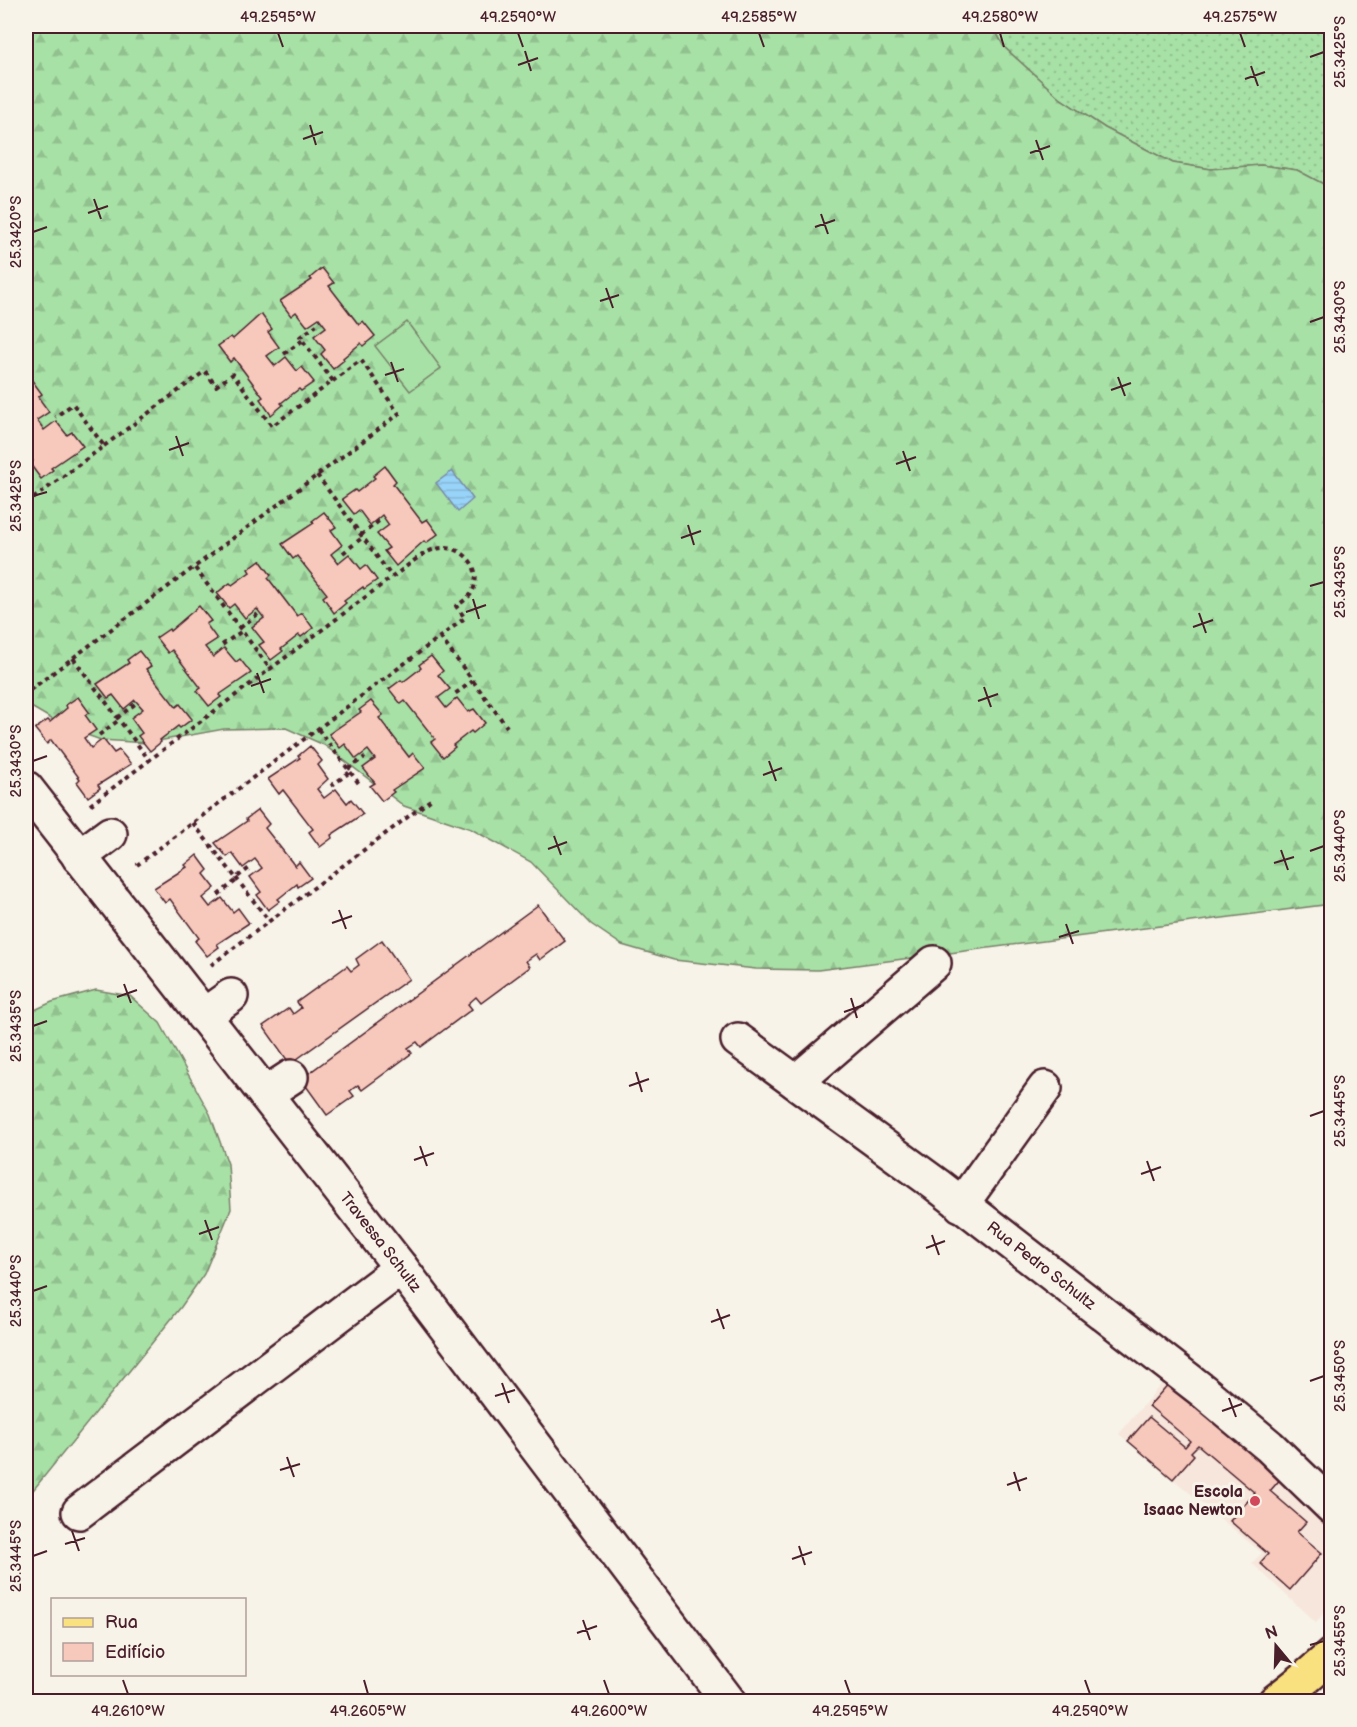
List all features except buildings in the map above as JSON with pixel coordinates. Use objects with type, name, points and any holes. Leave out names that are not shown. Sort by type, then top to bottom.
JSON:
[{"type":"main road","points":[[1275,1701],[1332,1655]]},
{"type":"street","name":"Travessa Schultz","points":[[27,792],[203,1016],[278,1086],[401,1268],[729,1701]]},
{"type":"street","points":[[79,857],[110,834]]},
{"type":"street","points":[[796,1083],[934,963]]},
{"type":"street","points":[[203,1016],[231,996]]},
{"type":"street","name":"Rua Pedro Schultz","points":[[738,1040],[937,1185],[1203,1391],[1269,1446],[1332,1507]]},
{"type":"street","points":[[961,1205],[1045,1088]]},
{"type":"street","points":[[79,1512],[401,1268]]},
{"type":"path","points":[[317,325],[300,337],[333,381]]},
{"type":"path","points":[[284,354],[303,340]]},
{"type":"path","points":[[26,357],[32,352]]},
{"type":"path","points":[[26,504],[205,371],[216,386],[233,374],[272,426],[361,360],[399,414],[30,690]]},
{"type":"path","points":[[55,417],[73,404],[104,446]]},
{"type":"path","points":[[317,475],[392,577]]},
{"type":"path","points":[[343,553],[379,521]]},
{"type":"path","points":[[90,805],[392,577],[433,549],[451,547],[465,554],[475,568],[475,584],[470,596],[456,606],[465,618],[137,865]]},
{"type":"path","points":[[195,568],[271,670]]},
{"type":"path","points":[[222,645],[258,614]]},
{"type":"path","points":[[440,637],[507,727]]},
{"type":"path","points":[[73,658],[149,760]]},
{"type":"path","points":[[452,696],[473,681]]},
{"type":"path","points":[[99,735],[135,704]]},
{"type":"path","points":[[318,729],[360,785]]},
{"type":"path","points":[[331,786],[365,757]]},
{"type":"path","points":[[211,965],[433,798]]},
{"type":"path","points":[[193,823],[269,921]]},
{"type":"path","points":[[218,895],[252,866]]},
{"type":"shaded area","name":"Escola Isaac Newton","points":[[1164,1381],[1331,1522],[1331,1603],[1316,1623],[1252,1563],[1262,1553],[1119,1434]]},
{"type":"green space","points":[[26,26],[993,26],[1004,47],[1061,99],[1105,128],[1173,163],[1211,169],[1261,165],[1297,170],[1331,188],[1331,904],[818,970],[756,969],[674,960],[622,945],[591,924],[531,862],[471,829],[404,806],[324,745],[286,728],[224,729],[147,743],[101,740],[67,728],[26,704]]},
{"type":"green space","points":[[993,26],[1331,26],[1331,188],[1297,170],[1261,165],[1211,169],[1173,163],[1105,128],[1061,99],[1004,47]]},
{"type":"green space","points":[[407,322],[441,368],[410,391],[375,346]]},
{"type":"green space","points":[[96,990],[130,996],[160,1023],[210,1114],[228,1164],[231,1209],[204,1274],[181,1307],[26,1499],[26,1014],[52,1002]]},
{"type":"water","points":[[452,471],[473,499],[458,512],[436,483]]},
{"type":"place","name":"Escola Isaac Newton","points":[[1255,1501]]}]
